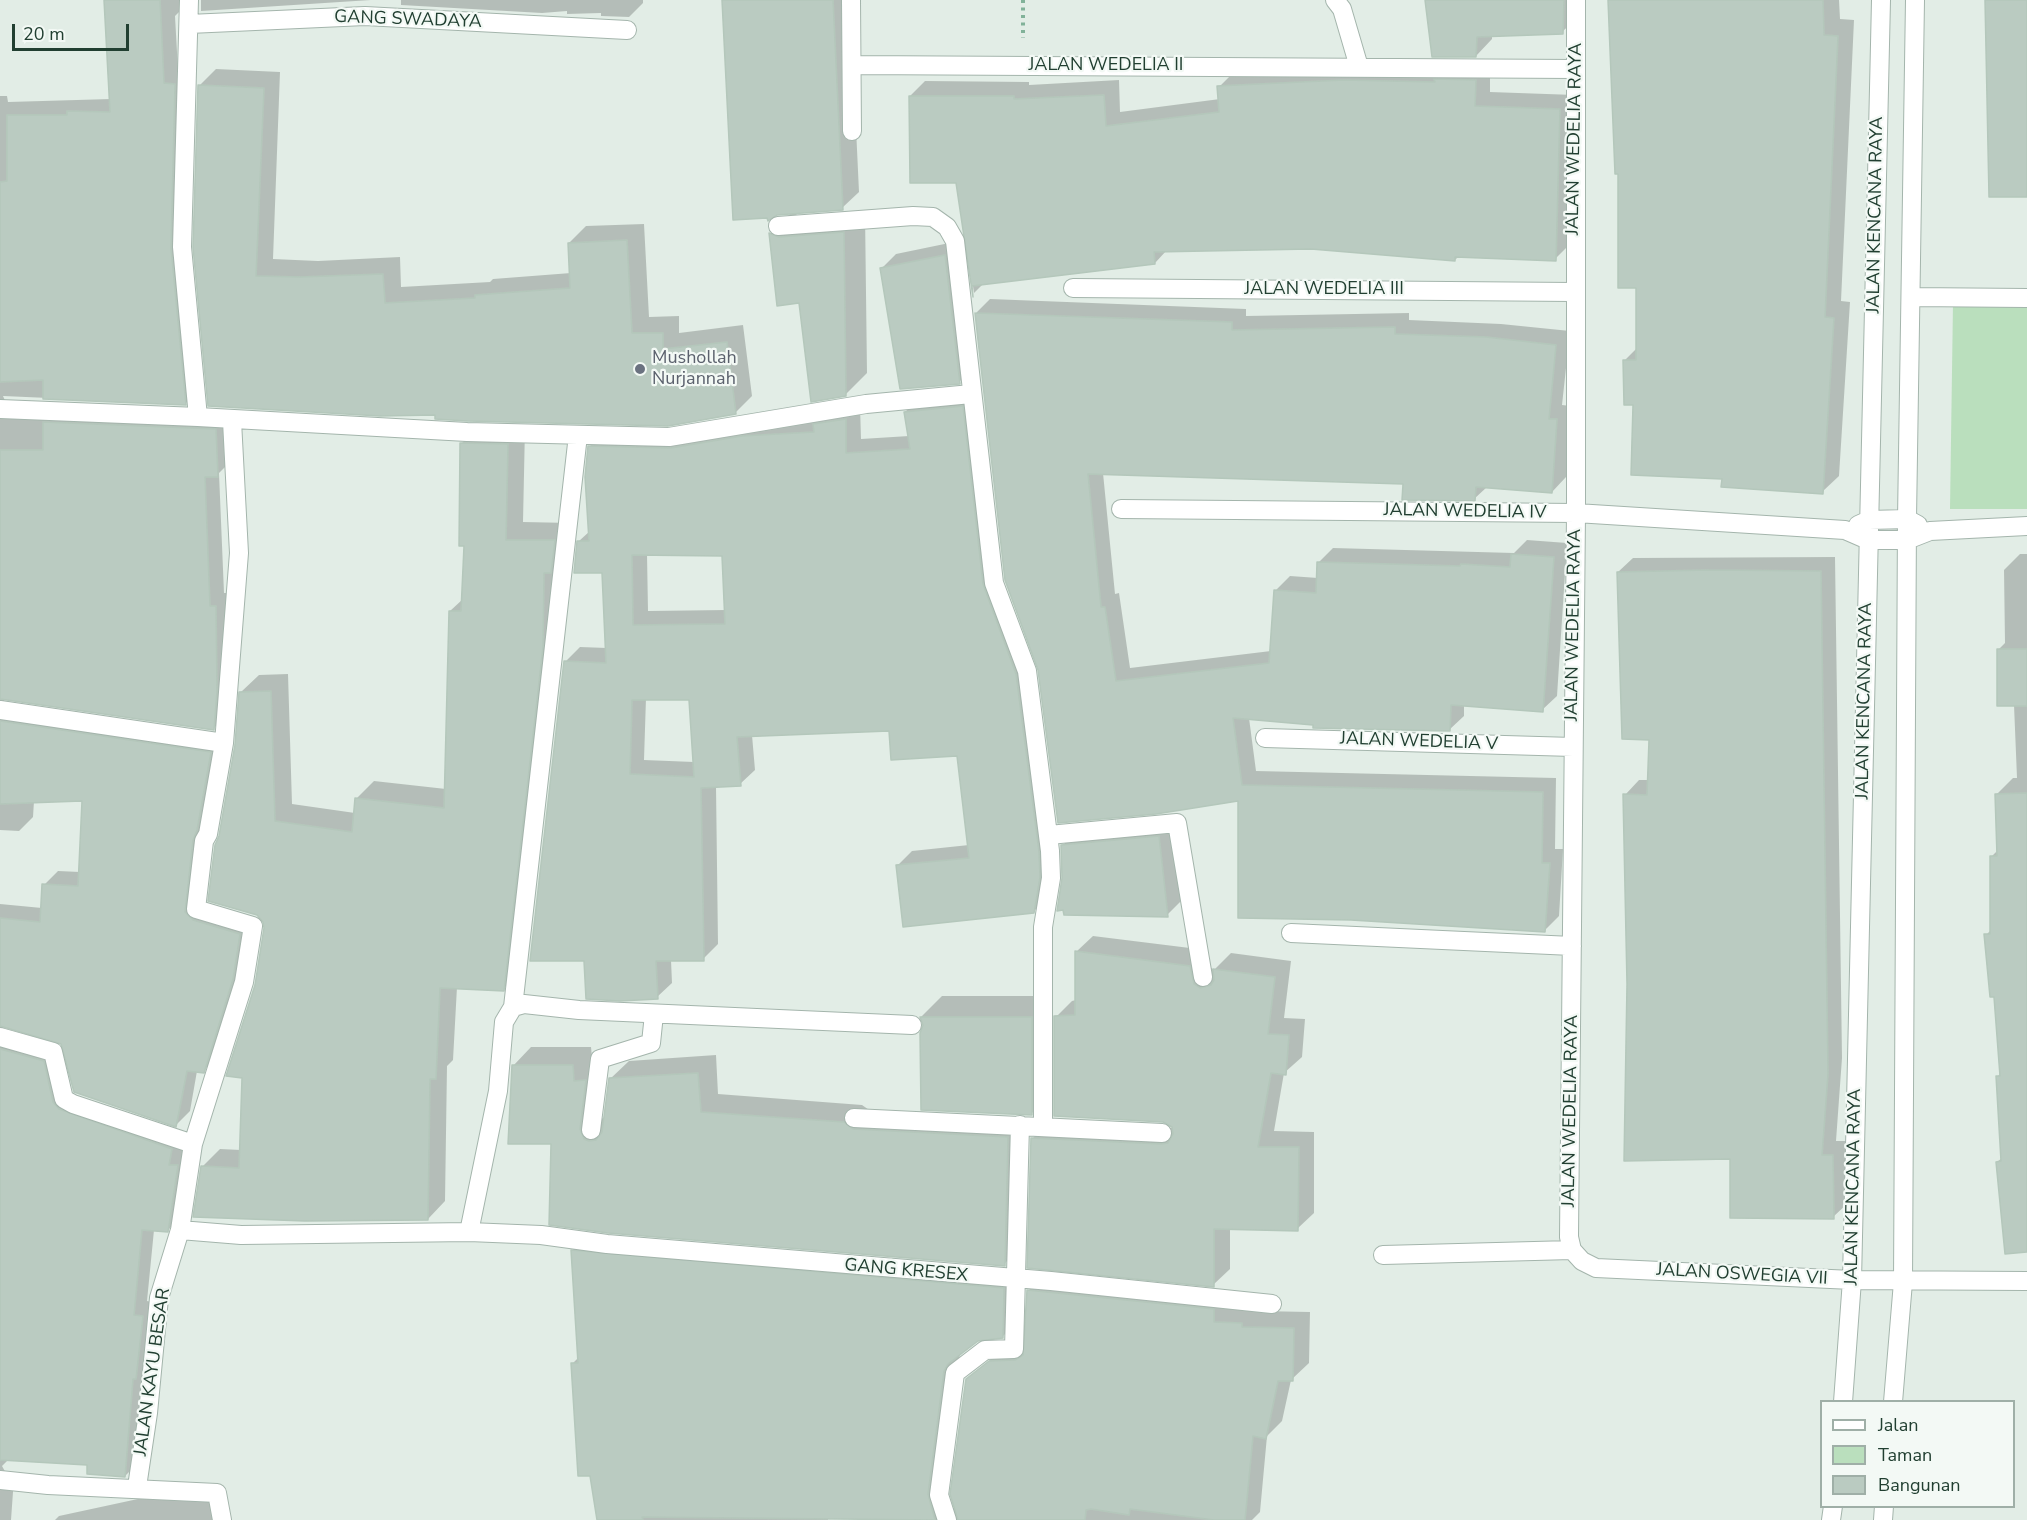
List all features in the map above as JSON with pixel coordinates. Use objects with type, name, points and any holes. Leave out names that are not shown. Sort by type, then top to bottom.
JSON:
[{"type":"street","points":[[189,0],[182,247],[198,417]]},
{"type":"street","points":[[851,0],[852,131]]},
{"type":"street","points":[[1335,0],[1342,9],[1359,67]]},
{"type":"street","name":"JALAN WEDELIA RAYA","points":[[1572,1250],[1569,1237],[1576,513],[1574,292],[1576,0]]},
{"type":"street","name":"JALAN KENCANA RAYA","points":[[1843,1400],[1852,1280],[1881,0]]},
{"type":"street","name":"JALAN KENCANA RAYA","points":[[1893,1400],[1903,1282],[1907,519],[1915,0]]},
{"type":"street","name":"GANG SWADAYA","points":[[189,24],[364,16],[395,9],[627,30]]},
{"type":"street","name":"JALAN WEDELIA II","points":[[853,65],[1576,69]]},
{"type":"street","points":[[778,226],[913,216],[933,217],[947,227],[955,241],[994,583],[1027,671],[1049,835],[1051,878],[1043,927],[1043,1126]]},
{"type":"street","name":"JALAN WEDELIA III","points":[[1073,288],[1574,292]]},
{"type":"street","points":[[1912,297],[2027,298]]},
{"type":"street","points":[[0,409],[198,417],[232,421],[669,437],[866,404],[971,394]]},
{"type":"street","points":[[0,710],[224,743],[239,553],[232,421]]},
{"type":"street","points":[[180,1230],[241,1235],[469,1232],[498,1091],[504,1022],[513,1007],[578,435]]},
{"type":"street","name":"JALAN WEDELIA IV","points":[[1121,509],[1576,513],[1845,530],[1868,540]]},
{"type":"street","points":[[1869,520],[1907,519],[1930,531]]},
{"type":"street","name":"JALAN WEDELIA IV","points":[[1845,530],[1869,520]]},
{"type":"street","points":[[1868,540],[1907,540],[1930,531],[2027,526]]},
{"type":"street","name":"JALAN WEDELIA V","points":[[1265,738],[1573,747]]},
{"type":"street","name":"JALAN KAYU BESAR","points":[[137,1488],[148,1413],[159,1298],[180,1230],[193,1144],[244,982],[253,926],[196,909],[204,841],[208,834],[224,743]]},
{"type":"street","points":[[1049,835],[1177,823],[1203,977]]},
{"type":"street","points":[[1291,933],[1572,946]]},
{"type":"street","points":[[513,1007],[524,1004],[654,1014],[912,1025]]},
{"type":"street","points":[[591,1130],[600,1059],[651,1043],[654,1014]]},
{"type":"street","points":[[0,1037],[53,1052],[64,1099],[73,1104],[193,1144]]},
{"type":"street","points":[[854,1118],[1162,1133]]},
{"type":"street","points":[[947,1520],[939,1495],[955,1374],[985,1350],[1014,1349],[1014,1280],[1020,1125]]},
{"type":"street","name":"GANG KRESEX","points":[[469,1232],[541,1235],[607,1244],[1014,1280],[1051,1281],[1272,1304]]},
{"type":"street","points":[[1383,1255],[1572,1250]]},
{"type":"street","name":"JALAN OSWEGIA VII","points":[[1572,1250],[1582,1261],[1596,1268],[1903,1282],[2027,1281]]},
{"type":"street","points":[[0,1480],[48,1485],[217,1493],[222,1520]]},
{"type":"path","points":[[1023,0],[1023,66]]},
{"type":"green space","points":[[1953,303],[2027,306],[2027,509],[1950,509]]},
{"type":"building","points":[[104,0],[160,0],[164,83],[175,84],[171,248],[186,405],[43,399],[43,380],[0,382],[0,182],[7,181],[7,115],[67,115],[67,111],[110,112]]},
{"type":"building","points":[[722,0],[833,0],[843,210],[777,215],[768,221],[767,218],[733,220]]},
{"type":"building","points":[[1425,0],[1564,0],[1563,34],[1477,37],[1476,57],[1432,57]]},
{"type":"building","points":[[1608,0],[1823,0],[1824,35],[1838,36],[1825,317],[1834,318],[1823,494],[1721,487],[1722,479],[1631,475],[1633,405],[1624,405],[1623,360],[1636,360],[1636,288],[1618,288],[1618,174],[1615,174]]},
{"type":"building","points":[[1985,0],[2027,0],[2027,197],[1989,197]]},
{"type":"building","points":[[1434,79],[1476,80],[1475,106],[1560,109],[1556,261],[1455,257],[1455,261],[1311,249],[1154,252],[1155,264],[972,286],[973,297],[956,183],[910,183],[909,96],[1014,96],[1014,99],[1104,95],[1106,126],[1219,112],[1217,86],[1344,80],[1435,82]]},
{"type":"building","points":[[198,85],[264,88],[256,276],[383,274],[385,303],[475,298],[475,295],[570,288],[568,243],[627,240],[632,333],[663,333],[663,349],[727,342],[736,414],[668,426],[467,421],[435,419],[435,415],[380,416],[208,406],[193,247]]},
{"type":"building","points":[[844,232],[846,396],[811,402],[799,303],[777,306],[769,233],[779,237]]},
{"type":"building","points":[[945,255],[960,384],[900,389],[880,268]]},
{"type":"building","points":[[975,313],[1232,322],[1232,330],[1395,327],[1395,334],[1486,337],[1556,345],[1549,419],[1557,419],[1552,493],[1476,487],[1475,501],[1402,500],[1403,484],[1088,474],[1101,607],[1105,607],[1116,681],[1269,663],[1274,590],[1316,593],[1317,562],[1510,567],[1511,554],[1554,557],[1543,712],[1451,705],[1450,731],[1313,728],[1313,725],[1233,718],[1242,785],[1543,792],[1542,863],[1550,863],[1545,932],[1351,920],[1238,918],[1238,801],[1156,814],[1058,823],[1038,670],[1005,580]]},
{"type":"building","points":[[963,406],[983,584],[1016,674],[1039,852],[1040,877],[1034,913],[903,927],[896,865],[969,858],[957,756],[891,760],[889,731],[737,737],[741,786],[701,788],[704,961],[656,961],[658,999],[620,1001],[586,999],[584,961],[530,961],[564,661],[606,663],[602,573],[574,573],[577,541],[589,541],[585,477],[588,446],[671,448],[742,436],[814,432],[813,424],[846,419],[846,453],[910,449],[904,412]],"holes":[[[632,555],[722,556],[725,624],[633,625]],[[632,700],[689,700],[694,777],[630,774]]]},
{"type":"building","points":[[43,422],[216,429],[218,477],[205,477],[210,606],[216,606],[217,691],[214,730],[0,699],[0,450],[43,450]]},
{"type":"building","points":[[460,443],[508,444],[506,540],[555,540],[551,573],[544,573],[543,647],[504,991],[440,988],[436,1079],[430,1079],[428,1220],[305,1221],[193,1217],[201,1166],[239,1168],[242,1078],[226,1076],[255,985],[264,928],[263,922],[257,915],[208,901],[215,845],[219,836],[235,745],[239,692],[271,691],[275,821],[352,832],[355,798],[444,808],[449,611],[461,611],[464,546],[459,546]]},
{"type":"building","points":[[1821,571],[1828,1074],[1822,1155],[1833,1155],[1834,1219],[1730,1218],[1730,1159],[1624,1161],[1627,984],[1623,794],[1647,795],[1649,740],[1622,739],[1617,572]]},
{"type":"building","points":[[1997,649],[2027,649],[2027,706],[1997,706]]},
{"type":"building","points":[[0,721],[211,752],[197,830],[193,840],[185,912],[193,920],[240,934],[233,979],[204,1073],[187,1071],[176,1127],[74,1092],[61,1044],[0,1026],[0,918],[40,922],[42,884],[78,886],[82,801],[0,804]]},
{"type":"building","points":[[2027,793],[2027,1252],[2005,1254],[1996,1162],[2001,1161],[1996,1076],[2000,1076],[1994,997],[1990,997],[1984,934],[1990,934],[1990,856],[1997,856],[1995,794]]},
{"type":"building","points":[[1159,836],[1168,917],[1064,915],[1063,910],[1057,911],[1062,878],[1061,845]]},
{"type":"building","points":[[1075,951],[1190,966],[1194,984],[1200,988],[1211,985],[1214,980],[1213,969],[1275,977],[1268,1034],[1289,1035],[1286,1075],[1271,1073],[1258,1147],[1299,1147],[1298,1231],[1214,1229],[1214,1287],[1027,1268],[1031,1138],[1161,1144],[1168,1143],[1173,1134],[1172,1127],[1163,1122],[1054,1116],[1054,1016],[1075,1015]]},
{"type":"building","points":[[920,1017],[1032,1017],[1032,1115],[921,1110],[920,1033],[923,1025]]},
{"type":"building","points":[[0,1049],[44,1061],[53,1102],[59,1109],[172,1149],[169,1165],[178,1165],[168,1232],[142,1230],[134,1315],[143,1316],[136,1379],[133,1379],[125,1477],[87,1474],[87,1465],[0,1460]]},
{"type":"building","points":[[512,1065],[573,1065],[574,1081],[586,1080],[580,1129],[584,1139],[589,1141],[596,1140],[602,1132],[609,1078],[698,1073],[701,1112],[844,1122],[853,1129],[1008,1137],[1005,1266],[608,1233],[549,1225],[551,1144],[508,1144]]},
{"type":"building","points":[[571,1250],[1004,1288],[1003,1338],[978,1341],[948,1364],[944,1371],[928,1494],[935,1520],[642,1517],[643,1520],[597,1520],[590,1476],[578,1476],[571,1363],[578,1363]]},
{"type":"building","points":[[1027,1290],[1214,1309],[1214,1322],[1242,1323],[1242,1327],[1294,1328],[1293,1381],[1278,1381],[1266,1439],[1253,1436],[1245,1520],[1214,1520],[1130,1509],[1129,1515],[1091,1509],[1086,1510],[1085,1520],[958,1520],[950,1494],[966,1379],[989,1361],[1015,1360],[1023,1355]]},
{"type":"place","name":"Mushollah Nurjannah","points":[[640,369]]}]
